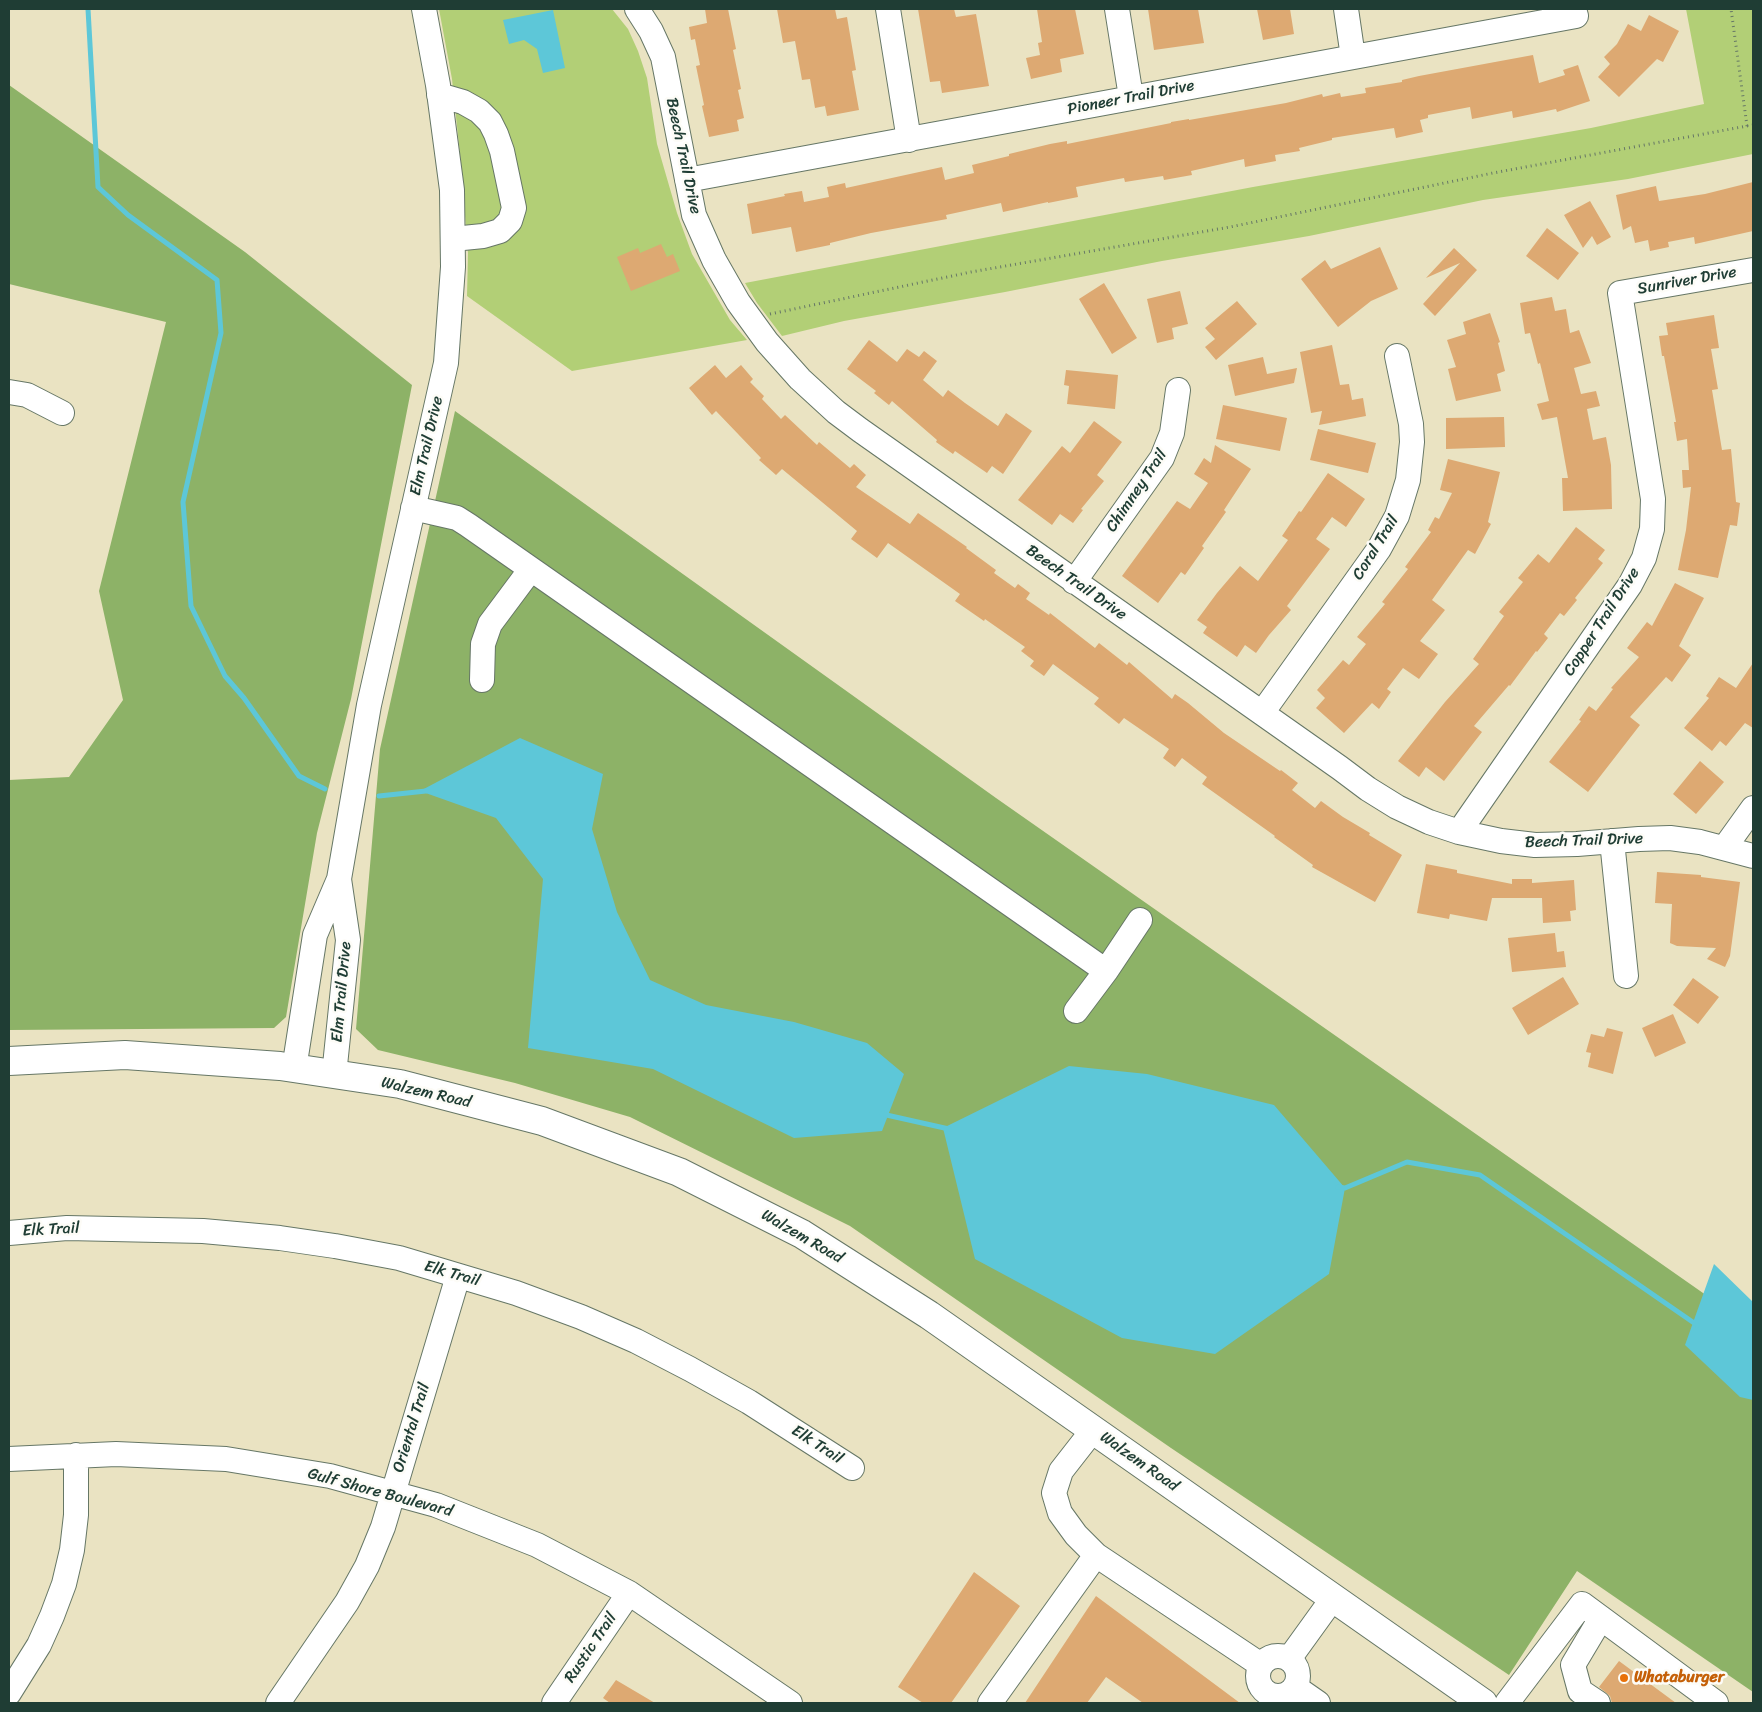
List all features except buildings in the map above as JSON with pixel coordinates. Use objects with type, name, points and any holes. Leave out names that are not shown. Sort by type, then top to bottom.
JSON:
[{"type":"main road","name":"Walzem Road","points":[[9,1061],[125,1056],[280,1066],[400,1084],[542,1121],[679,1172],[802,1234],[929,1315],[1483,1703]]},
{"type":"street","name":"Elm Trail Drive","points":[[294,1069],[315,935],[339,880],[369,705],[446,363],[453,267],[452,190],[439,95],[424,9]]},
{"type":"street","name":"Beech Trail Drive","points":[[637,9],[651,30],[663,57],[694,215],[714,260],[738,302],[767,342],[800,379],[836,412],[1368,789],[1398,807],[1429,822],[1459,832],[1501,841],[1535,845],[1670,838],[1725,847],[1753,856]]},
{"type":"street","points":[[888,9],[908,140]]},
{"type":"street","points":[[1116,9],[1131,97]]},
{"type":"street","points":[[1346,9],[1353,57]]},
{"type":"street","name":"Pioneer Trail Drive","points":[[687,180],[1353,57],[1575,12]]},
{"type":"street","points":[[439,95],[462,102],[479,112],[490,122],[502,151],[514,208],[510,221],[500,231],[483,236],[453,239]]},
{"type":"street","name":"Sunriver Drive","points":[[1620,293],[1753,270]]},
{"type":"street","name":"Copper Trail Drive","points":[[1459,832],[1630,584],[1644,558],[1652,529],[1653,499],[1620,293]]},
{"type":"street","name":"Coral Trail","points":[[1262,714],[1379,548],[1397,516],[1408,480],[1412,442],[1411,424],[1397,356]]},
{"type":"street","name":"Chimney Trail","points":[[1074,582],[1162,458],[1172,433],[1178,390]]},
{"type":"street","points":[[9,392],[27,395],[62,413]]},
{"type":"street","points":[[413,508],[457,518],[1106,971]]},
{"type":"street","points":[[482,680],[483,644],[490,624],[531,569]]},
{"type":"street","points":[[1725,847],[1753,808]]},
{"type":"street","points":[[1612,841],[1626,976]]},
{"type":"street","name":"Elm Trail Drive","points":[[334,1075],[348,940],[339,880]]},
{"type":"street","points":[[1076,1011],[1106,971],[1140,920]]},
{"type":"street","name":"Elk Trail","points":[[9,1233],[67,1228],[136,1228],[202,1231],[280,1238],[399,1258],[516,1292],[636,1341],[749,1402],[852,1468]]},
{"type":"street","name":"Oriental Trail","points":[[278,1703],[348,1602],[367,1566],[383,1527],[458,1276]]},
{"type":"street","points":[[1093,1430],[1061,1470],[1054,1493],[1060,1513],[1076,1536],[1096,1555],[1261,1665]]},
{"type":"street","points":[[9,1693],[39,1645],[64,1584],[72,1550],[76,1515],[76,1455]]},
{"type":"street","name":"Gulf Shore Boulevard","points":[[9,1459],[76,1455],[152,1455],[226,1459],[330,1476],[436,1505],[537,1545],[629,1593],[790,1703]]},
{"type":"street","points":[[990,1703],[1096,1555]]},
{"type":"street","name":"Rustic Trail","points":[[554,1703],[629,1593]]},
{"type":"street","points":[[1289,1659],[1333,1598]]},
{"type":"street","points":[[1507,1703],[1582,1604],[1716,1703]]},
{"type":"street","points":[[1598,1703],[1580,1691],[1572,1665],[1601,1618]]},
{"type":"street","points":[[1283,1656],[1289,1659],[1297,1668],[1298,1681],[1294,1687],[1283,1695],[1276,1695],[1264,1690],[1258,1677],[1261,1665],[1271,1657],[1283,1656]]},
{"type":"street","points":[[1294,1687],[1318,1703]]},
{"type":"path","points":[[1730,9],[1747,126]]},
{"type":"path","points":[[749,318],[971,272],[1230,227],[1492,173],[1753,125]]},
{"type":"green space","points":[[439,9],[612,9],[628,29],[647,78],[657,144],[677,213],[692,254],[730,320],[747,340],[572,371],[467,296],[468,253],[460,154],[452,79]]},
{"type":"green space","points":[[1686,9],[1753,9],[1753,154],[1628,179],[1483,200],[1309,236],[1162,261],[844,321],[782,336],[757,303],[745,283],[1253,187],[1591,128],[1704,104]]},
{"type":"green space","points":[[9,85],[245,252],[412,385],[351,699],[317,833],[286,1017],[274,1028],[9,1030],[9,780],[69,777],[123,700],[99,591],[166,322],[9,284]]},
{"type":"green space","points":[[455,411],[996,798],[1753,1328],[1753,1692],[1577,1571],[1509,1675],[1171,1448],[850,1226],[630,1117],[515,1083],[378,1050],[356,1029],[380,749]]},
{"type":"water","points":[[553,10],[565,68],[543,73],[537,49],[524,40],[509,44],[503,20]]},
{"type":"water","points":[[520,738],[603,774],[592,829],[617,912],[650,980],[706,1005],[794,1022],[867,1043],[904,1074],[882,1131],[794,1138],[653,1069],[528,1048],[543,879],[496,818],[420,791]]},
{"type":"water","points":[[1069,1066],[1147,1074],[1274,1105],[1345,1188],[1329,1274],[1215,1354],[1122,1338],[975,1259],[943,1128]]},
{"type":"water","points":[[1714,1264],[1753,1302],[1753,1400],[1740,1397],[1685,1345]]},
{"type":"waterway","points":[[88,9],[98,187],[128,215],[217,280],[221,333],[183,502],[191,606],[225,676],[244,698],[299,776],[325,789]]},
{"type":"waterway","points":[[379,796],[426,791]]},
{"type":"waterway","points":[[882,1114],[949,1129]]},
{"type":"waterway","points":[[1338,1187],[1345,1188],[1407,1162],[1480,1175],[1697,1325]]},
{"type":"place","name":"Whataburger","points":[[1624,1678]]}]
